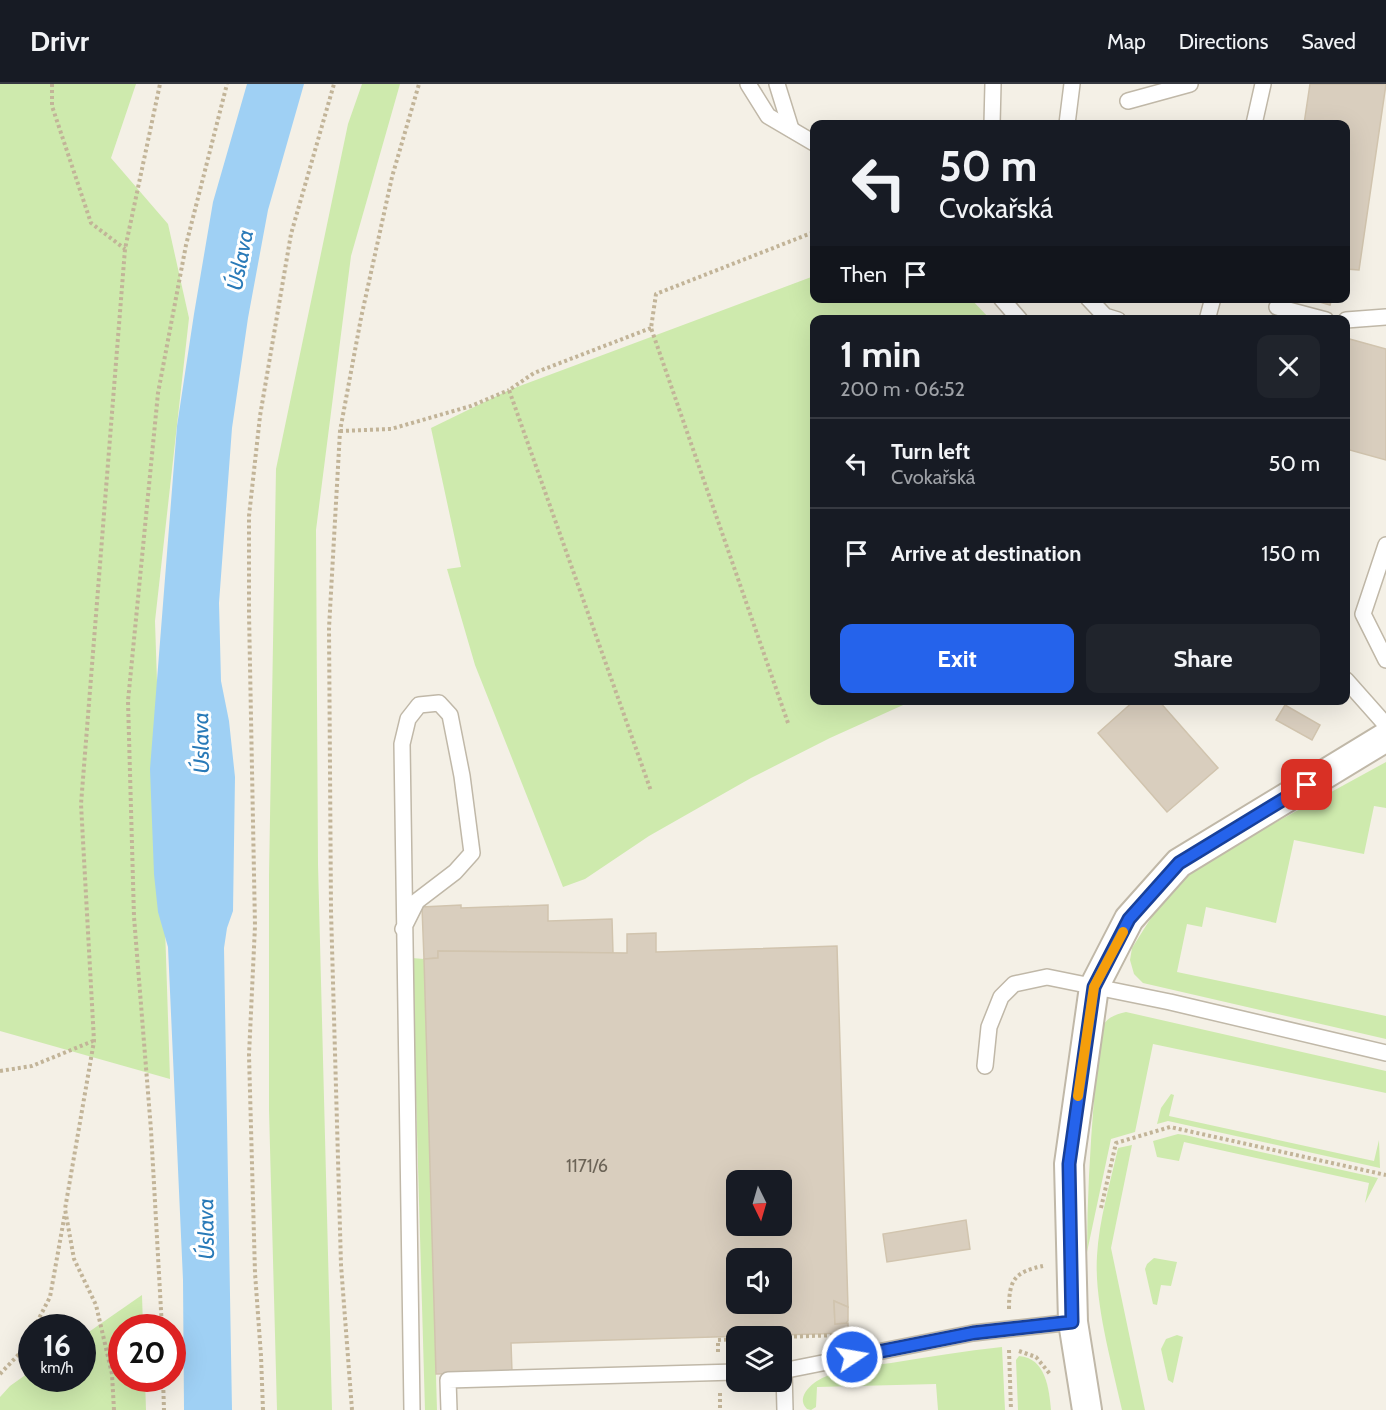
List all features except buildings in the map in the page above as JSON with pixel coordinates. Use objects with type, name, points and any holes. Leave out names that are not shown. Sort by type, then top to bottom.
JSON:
[{"type":"street","points":[[1087,1410],[1072,1322],[1069,1164],[1094,987],[1129,919],[1179,863],[1386,737]]},
{"type":"lane","points":[[748,84],[768,116],[810,141]]},
{"type":"lane","points":[[777,84],[791,129]]},
{"type":"lane","points":[[992,120],[993,84]]},
{"type":"lane","points":[[1068,120],[1072,84]]},
{"type":"lane","points":[[1128,101],[1190,84]]},
{"type":"lane","points":[[1255,120],[1263,84]]},
{"type":"lane","points":[[1005,303],[1016,315]]},
{"type":"lane","points":[[1093,303],[1104,315]]},
{"type":"lane","points":[[1277,307],[1307,315]]},
{"type":"lane","points":[[1350,320],[1386,316]]},
{"type":"lane","points":[[1386,544],[1363,614],[1386,660]]},
{"type":"lane","points":[[1350,684],[1386,725]]},
{"type":"lane","points":[[403,929],[417,902],[455,872],[472,853],[462,776],[450,715],[439,703],[419,705],[408,719],[402,744],[403,929],[412,1410]]},
{"type":"lane","points":[[985,1066],[990,1027],[1001,997],[1014,984],[1047,977],[1170,1002],[1386,1053]]},
{"type":"lane","points":[[792,1369],[973,1333],[1072,1322]]},
{"type":"lane","points":[[449,1410],[448,1380],[726,1372]]},
{"type":"lane","points":[[784,1392],[785,1410]]},
{"type":"path","points":[[52,84],[52,106],[91,223],[125,249]]},
{"type":"path","points":[[41,1314],[50,1297],[94,1041],[81,804],[125,249],[160,84]]},
{"type":"path","points":[[161,1314],[151,1130],[134,917],[128,700],[158,393],[186,245],[227,84]]},
{"type":"path","points":[[263,1410],[255,1262],[249,1055],[255,926],[249,516],[260,416],[291,234],[334,84]]},
{"type":"path","points":[[351,1410],[341,1265],[331,900],[329,627],[340,431],[361,318],[392,177],[419,84]]},
{"type":"path","points":[[788,723],[651,328],[656,294],[810,234]]},
{"type":"path","points":[[340,431],[391,429],[471,406],[509,390],[534,374],[651,328]]},
{"type":"path","points":[[509,390],[651,791]]},
{"type":"path","points":[[0,1071],[32,1066],[94,1041]]},
{"type":"path","points":[[1099,1215],[1116,1143],[1170,1127],[1386,1175]]},
{"type":"path","points":[[65,1209],[74,1259],[96,1305],[112,1374],[114,1410]]},
{"type":"path","points":[[718,1340],[726,1340]]},
{"type":"path","points":[[1009,1350],[1036,1356],[1049,1371],[1051,1380]]},
{"type":"path","points":[[0,1374],[18,1355]]},
{"type":"path","points":[[163,1392],[164,1410]]},
{"type":"green space","points":[[0,84],[136,84],[111,158],[168,224],[189,318],[155,621],[170,1079],[0,1031]]},
{"type":"green space","points":[[362,84],[400,84],[351,256],[316,530],[318,864],[332,1410],[277,1410],[269,1110],[269,876],[276,469],[348,124]]},
{"type":"green space","points":[[810,277],[810,303],[975,303],[986,315],[810,315],[810,705],[903,705],[830,738],[751,778],[649,836],[585,879],[563,887],[475,665],[447,569],[461,567],[431,428],[509,390]]},
{"type":"green space","points":[[1386,762],[1386,808],[1374,806],[1364,854],[1294,840],[1276,923],[1206,907],[1202,927],[1187,924],[1177,972],[1386,1016],[1386,1039],[1143,983],[1134,974],[1130,960],[1132,948],[1156,910],[1181,879],[1218,854]]},
{"type":"green space","points":[[412,958],[424,959],[437,1410],[425,1410]]},
{"type":"green space","points":[[1126,1012],[1386,1071],[1386,1093],[1153,1044],[1135,1132],[1111,1139],[1087,1252],[1090,1156],[1098,1043],[1107,1020]]},
{"type":"green space","points":[[1171,1094],[1174,1095],[1169,1116],[1374,1161],[1379,1140],[1380,1168],[1168,1121],[1157,1124],[1161,1108]]},
{"type":"green space","points":[[1178,1134],[1378,1178],[1365,1203],[1369,1183],[1184,1142],[1179,1161],[1157,1157],[1153,1141]]},
{"type":"green space","points":[[1132,1145],[1111,1248],[1145,1410],[1122,1410],[1105,1333],[1097,1274],[1100,1229],[1118,1148]]},
{"type":"green space","points":[[1154,1258],[1177,1262],[1171,1286],[1161,1285],[1157,1305],[1153,1304],[1145,1269]]},
{"type":"green space","points":[[142,1295],[143,1314],[115,1314]]},
{"type":"green space","points":[[108,1319],[108,1392],[145,1392],[146,1410],[0,1410],[0,1397],[18,1380],[18,1392],[96,1392],[96,1327]]},
{"type":"green space","points":[[1177,1335],[1183,1337],[1173,1383],[1168,1380],[1161,1349],[1166,1339]]},
{"type":"green space","points":[[1002,1347],[1005,1410],[938,1410],[936,1384],[817,1387],[816,1407],[811,1410],[807,1409],[804,1404],[804,1394],[812,1385],[835,1373],[867,1366]]},
{"type":"green space","points":[[1019,1356],[1035,1362],[1040,1368],[1047,1384],[1051,1410],[1018,1410],[1016,1360]]},
{"type":"water","name":"Úslava","points":[[247,84],[304,84],[268,210],[248,318],[232,428],[219,603],[221,681],[229,721],[235,777],[233,911],[227,928],[224,948],[232,1410],[184,1410],[186,1314],[183,1314],[168,947],[158,912],[154,874],[150,769],[177,426],[213,202]]},
{"type":"slow traffic","points":[[1078,1096],[1094,987],[1123,932]]},
{"type":"route","points":[[852,1357],[973,1333],[1072,1322],[1069,1164],[1094,987],[1129,919],[1179,863],[1307,785]]}]
